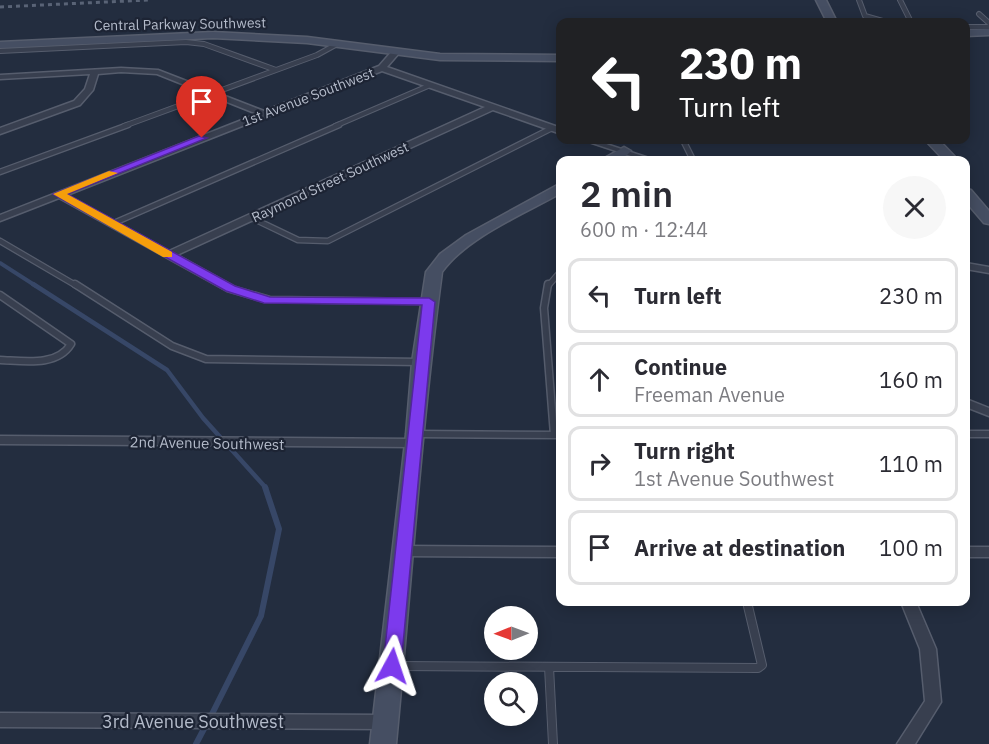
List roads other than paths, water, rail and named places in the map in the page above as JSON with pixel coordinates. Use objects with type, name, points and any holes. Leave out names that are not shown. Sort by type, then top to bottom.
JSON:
[{"type":"street","points":[[811,0],[819,18]]},
{"type":"street","points":[[821,0],[830,18]]},
{"type":"street","points":[[970,33],[989,32]]},
{"type":"street","name":"Central Parkway Southwest","points":[[0,45],[213,35],[277,38],[440,57],[556,58]]},
{"type":"street","points":[[970,39],[989,38]]},
{"type":"street","name":"Central Parkway Southwest","points":[[396,52],[556,51]]},
{"type":"street","points":[[396,52],[382,68],[490,108],[556,129]]},
{"type":"street","name":"1st Avenue Southwest","points":[[0,218],[382,68]]},
{"type":"street","points":[[1,79],[95,72],[158,72],[264,114]]},
{"type":"street","points":[[0,132],[77,103],[89,90],[95,72]]},
{"type":"street","name":"Raymond Street Southwest","points":[[170,255],[490,108]]},
{"type":"street","points":[[600,144],[639,156]]},
{"type":"street","points":[[924,144],[934,156]]},
{"type":"street","points":[[936,144],[947,156]]},
{"type":"street","points":[[615,156],[624,151]]},
{"type":"street","points":[[970,183],[989,204]]},
{"type":"street","points":[[384,744],[415,439],[420,362],[434,272],[444,257],[471,238],[556,190]]},
{"type":"street","points":[[58,194],[231,289],[269,300],[429,302]]},
{"type":"street","points":[[970,198],[989,220]]},
{"type":"street","points":[[970,267],[989,270]]},
{"type":"street","points":[[970,405],[989,412]]},
{"type":"street","name":"2nd Avenue Southwest","points":[[0,440],[415,439]]},
{"type":"street","points":[[402,551],[556,552]]},
{"type":"street","points":[[970,552],[989,552]]},
{"type":"street","points":[[906,744],[933,702],[928,649],[911,606]]},
{"type":"street","name":"3rd Avenue Southwest","points":[[0,720],[386,722]]},
{"type":"lane","points":[[859,0],[865,16],[872,18]]},
{"type":"lane","points":[[900,0],[909,18]]},
{"type":"lane","points":[[979,15],[989,25]]},
{"type":"lane","points":[[970,27],[989,25]]},
{"type":"lane","points":[[0,51],[186,42],[204,44],[276,71]]},
{"type":"lane","points":[[0,172],[317,56],[337,44]]},
{"type":"lane","points":[[114,223],[429,86]]},
{"type":"lane","points":[[252,218],[298,241],[314,244],[328,240],[552,128]]},
{"type":"lane","points":[[0,241],[172,346],[206,359],[420,362]]},
{"type":"lane","points":[[556,275],[548,283],[544,308],[556,425]]},
{"type":"lane","points":[[0,295],[60,334],[70,344],[68,351],[59,357],[0,360]]},
{"type":"lane","points":[[970,434],[989,434]]},
{"type":"lane","points":[[415,439],[556,435]]},
{"type":"lane","points":[[392,666],[758,669],[762,665],[748,606]]},
{"type":"lane","points":[[549,667],[553,744]]},
{"type":"waterway","points":[[0,263],[36,286]]},
{"type":"waterway","points":[[33,284],[167,370],[203,418],[266,488]]},
{"type":"waterway","points":[[210,718],[261,616],[279,529],[265,487]]},
{"type":"waterway","points":[[196,744],[206,725]]},
{"type":"railway","points":[[0,7],[149,0]]}]
